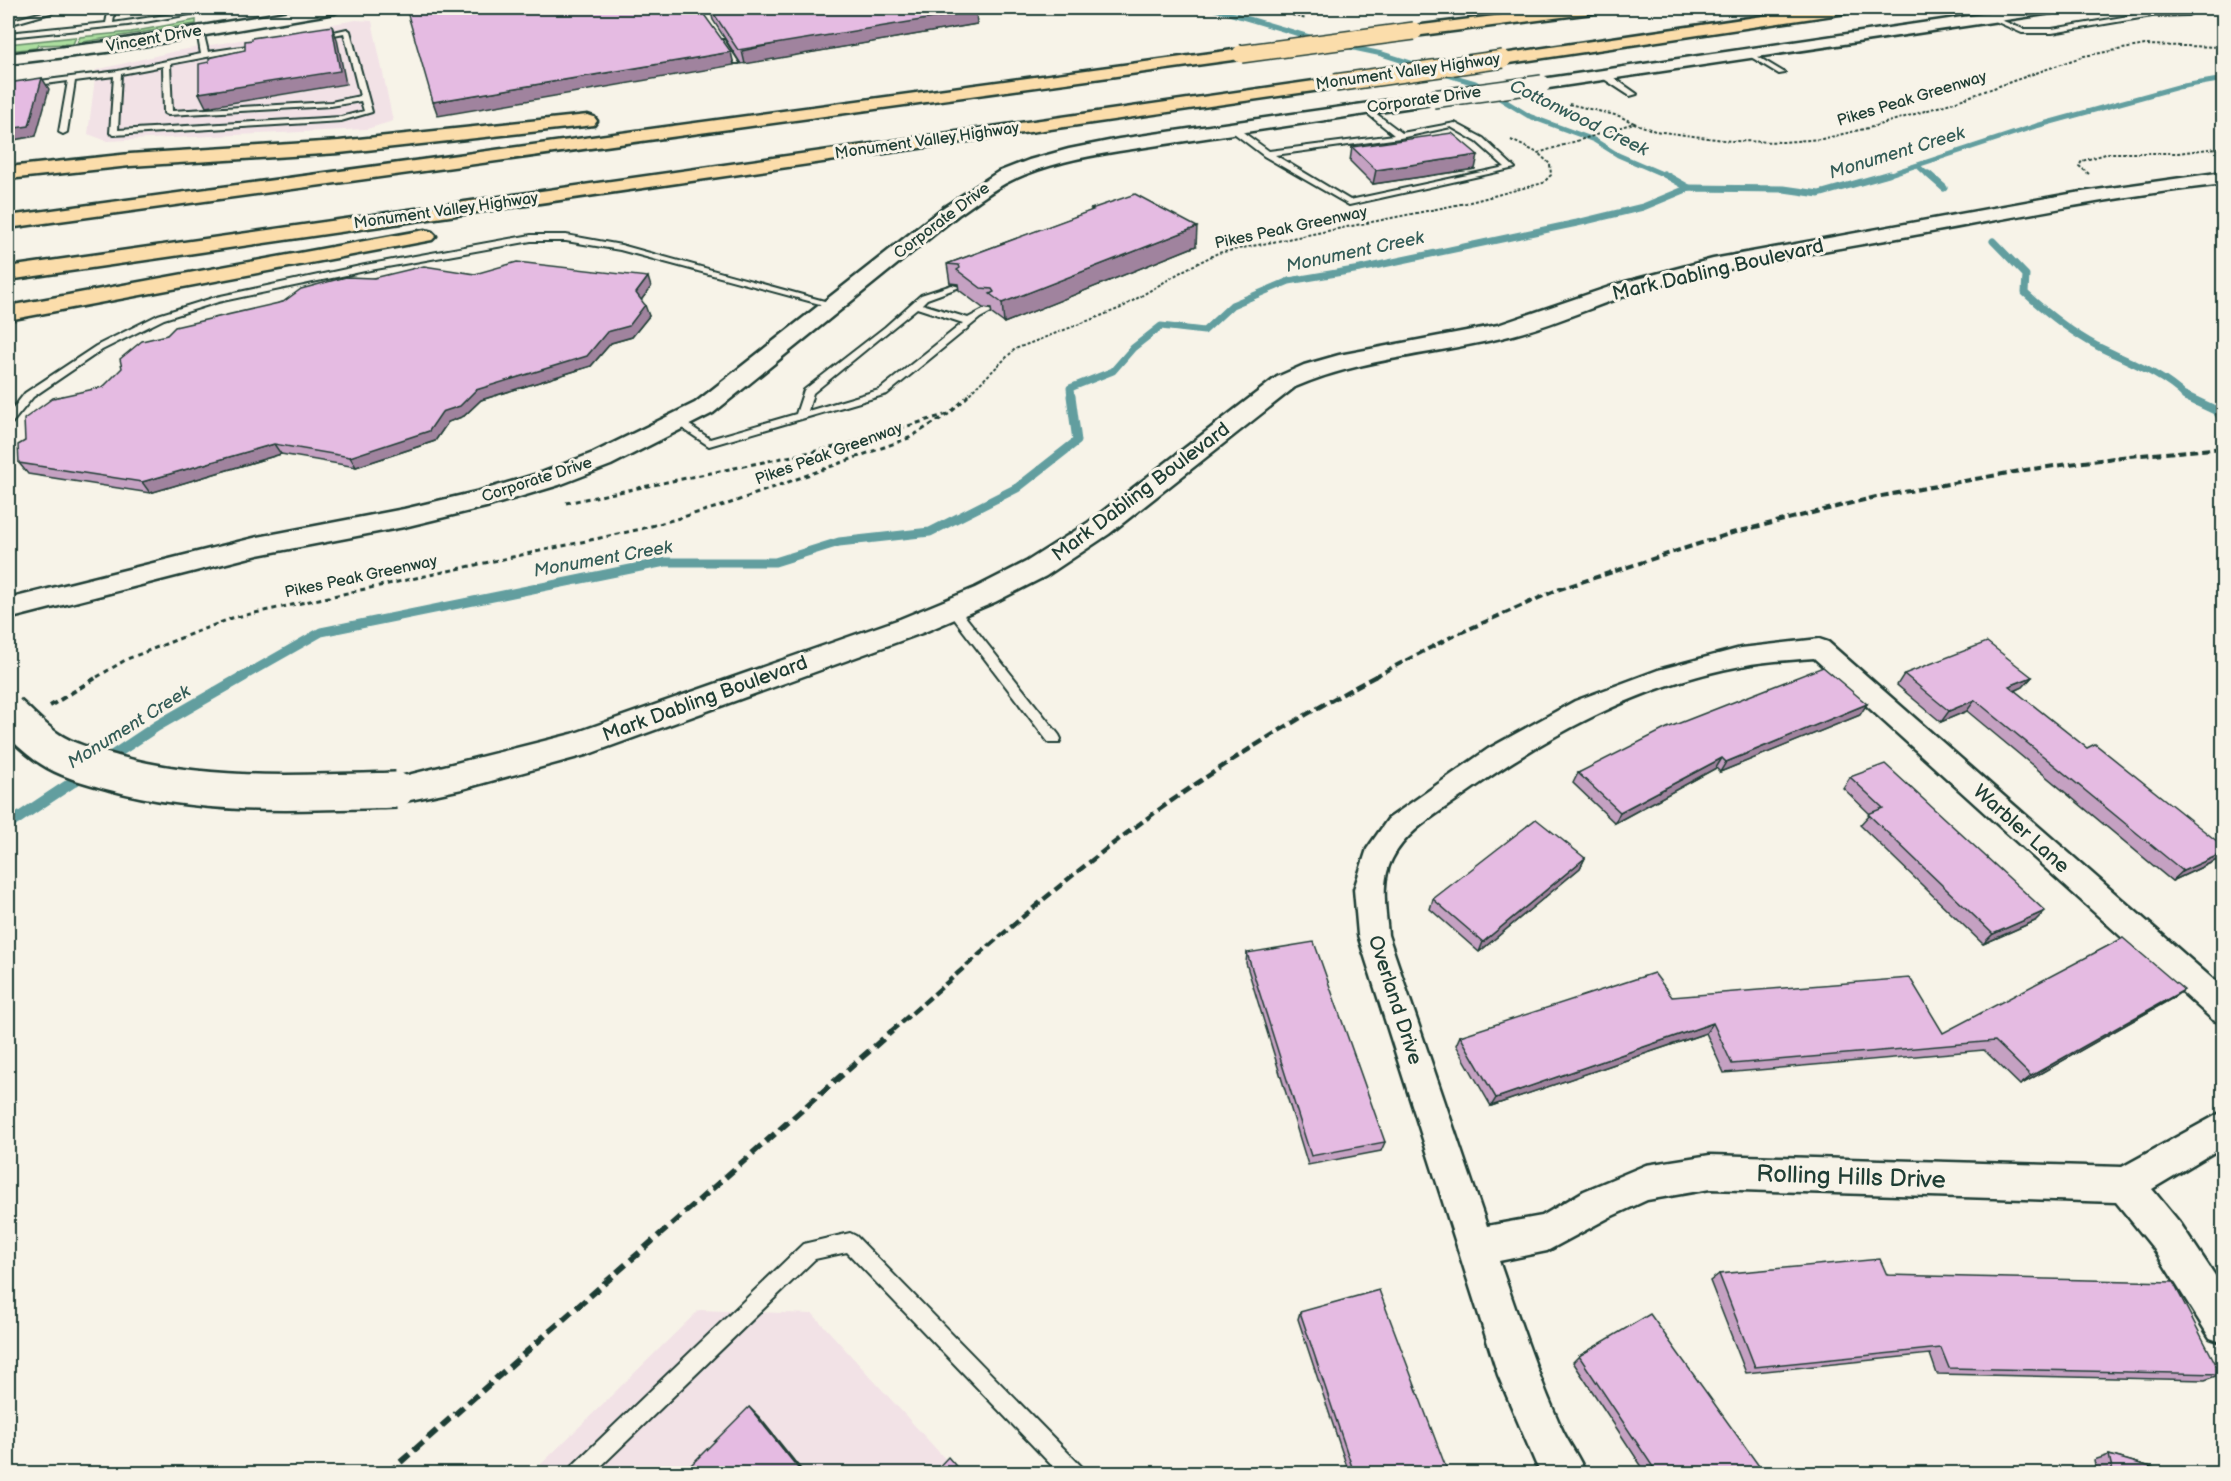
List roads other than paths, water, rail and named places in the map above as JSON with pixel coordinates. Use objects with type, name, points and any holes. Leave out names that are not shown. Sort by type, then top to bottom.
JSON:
[{"type":"highway","points":[[8,222],[1097,73],[1593,8]]},
{"type":"highway","name":"Monument Valley Highway","points":[[8,274],[1846,8]]},
{"type":"highway","points":[[677,113],[1097,73]]},
{"type":"highway","points":[[8,313],[483,225],[1148,110]]},
{"type":"highway","points":[[8,173],[130,160],[339,147],[608,119]]},
{"type":"highway","points":[[8,185],[305,153],[339,147]]},
{"type":"street","name":"Vincent Drive","points":[[8,59],[107,47],[208,19],[335,8]]},
{"type":"street","name":"Corporate Drive","points":[[8,609],[258,546],[404,518],[486,498],[550,479],[602,459],[704,408],[951,211],[1000,179],[1028,167],[1067,155],[1230,128],[2052,8]]},
{"type":"street","name":"Mark Dabling Boulevard","points":[[8,713],[55,752],[129,778],[218,790],[305,793],[396,790],[462,776],[577,745],[953,609],[1036,569],[1099,528],[1286,382],[1309,371],[1366,355],[1454,343],[1509,330],[1642,283],[1785,251],[2119,192],[2223,178]]},
{"type":"street","name":"Warbler Lane","points":[[1818,648],[2223,1010]]},
{"type":"street","name":"Overland Drive","points":[[1566,1473],[1550,1450],[1518,1375],[1373,935],[1369,889],[1377,857],[1398,827],[1498,756],[1584,708],[1666,677],[1741,657],[1818,648]]},
{"type":"street","points":[[2223,1127],[2126,1185],[2167,1236],[2223,1323]]},
{"type":"street","name":"Rolling Hills Drive","points":[[1476,1247],[1547,1233],[1598,1204],[1646,1183],[1710,1173],[2126,1185]]},
{"type":"lane","points":[[8,22],[65,8]]},
{"type":"lane","points":[[109,26],[112,8]]},
{"type":"lane","points":[[8,35],[208,19],[221,8]]},
{"type":"lane","points":[[953,16],[997,8]]},
{"type":"lane","points":[[1989,17],[2022,31],[2052,31],[2152,14],[2188,13],[2197,8],[2209,8]]},
{"type":"lane","points":[[205,55],[208,19]]},
{"type":"lane","points":[[118,73],[114,133],[341,119],[368,112],[347,31],[314,37]]},
{"type":"lane","points":[[717,35],[737,62]]},
{"type":"lane","points":[[8,87],[118,73],[271,44]]},
{"type":"lane","points":[[1748,53],[1781,73]]},
{"type":"lane","points":[[166,63],[168,112],[331,104],[364,98]]},
{"type":"lane","points":[[1604,75],[1633,94]]},
{"type":"lane","points":[[63,132],[72,78]]},
{"type":"lane","points":[[1366,108],[1400,136]]},
{"type":"lane","points":[[1230,128],[1267,154],[1349,203],[1511,168],[1480,140],[1452,125],[1400,136],[1267,154]]},
{"type":"lane","points":[[8,421],[29,395],[99,348],[161,316],[216,300],[365,268],[531,238],[566,238],[621,248],[834,305]]},
{"type":"lane","points":[[801,416],[808,392],[924,297],[955,287]]},
{"type":"lane","points":[[916,305],[970,322]]},
{"type":"lane","points":[[678,422],[709,442],[883,392],[970,322],[988,311]]},
{"type":"lane","points":[[953,609],[1054,739]]},
{"type":"lane","points":[[578,1473],[810,1251],[850,1242],[1075,1473]]},
{"type":"waterway","name":"Cottonwood Creek","points":[[1212,8],[1316,39]]},
{"type":"waterway","name":"Cottonwood Creek","points":[[1340,45],[1382,54],[1423,67]]},
{"type":"waterway","name":"Cottonwood Creek","points":[[1438,72],[1475,83],[1529,116],[1594,140],[1618,155],[1667,176]]},
{"type":"waterway","name":"Monument Creek","points":[[1884,176],[2036,126],[2178,87],[2224,79]]},
{"type":"waterway","points":[[1918,166],[1929,176]]},
{"type":"waterway","name":"Cottonwood Creek","points":[[1664,174],[1689,188]]},
{"type":"waterway","name":"Monument Creek","points":[[1689,188],[1784,189],[1819,194],[1889,174]]},
{"type":"waterway","points":[[1928,174],[1944,188]]},
{"type":"waterway","name":"Monument Creek","points":[[1071,397],[1070,388],[1113,371],[1133,348],[1161,326],[1204,331],[1232,305],[1289,281],[1360,269],[1577,223],[1643,207],[1689,188]]},
{"type":"waterway","points":[[1993,241],[2026,275],[2025,293],[2051,315],[2087,341],[2155,374],[2186,397]]},
{"type":"waterway","name":"Monument Creek","points":[[242,677],[321,632],[665,562],[775,562],[839,542],[930,532],[1017,488],[1077,441],[1071,396]]},
{"type":"waterway","points":[[2185,396],[2217,411],[2224,422]]},
{"type":"waterway","name":"Monument Creek","points":[[103,762],[157,726],[244,676]]},
{"type":"waterway","name":"Monument Creek","points":[[8,825],[88,772]]},
{"type":"railway","points":[[1374,677],[1451,637],[1557,590],[1732,533],[1876,497],[2025,470],[2129,456],[2224,448]]},
{"type":"railway","points":[[890,1032],[1048,896],[1134,828],[1235,758],[1305,715],[1376,676]]},
{"type":"railway","points":[[387,1474],[892,1031]]}]
